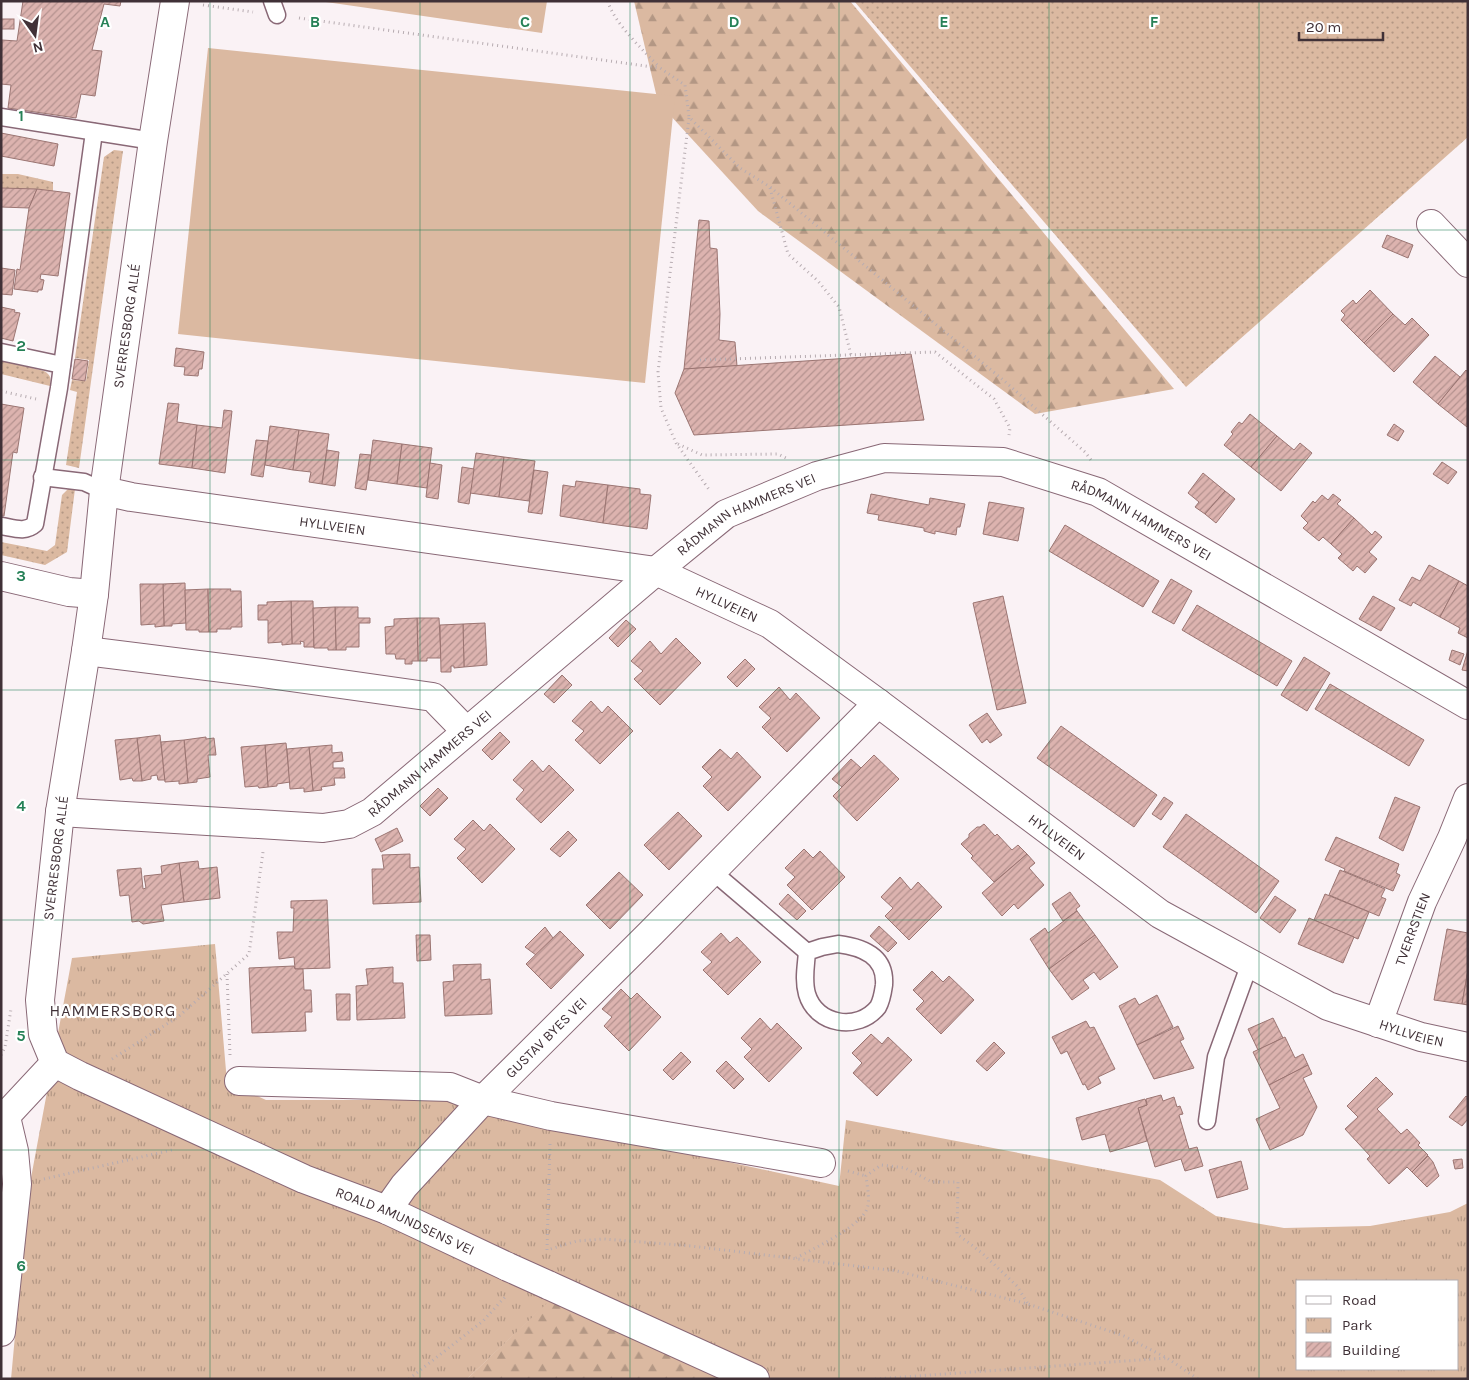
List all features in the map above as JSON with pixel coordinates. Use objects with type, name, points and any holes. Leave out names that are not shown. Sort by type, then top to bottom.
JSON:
[{"type":"street","name":"SVERRESBORG ALLÉ","points":[[55,1063],[44,1034],[40,1000],[60,812],[94,594],[104,491],[153,141],[187,3]]},
{"type":"street","points":[[1431,224],[1468,264]]},
{"type":"street","name":"RÅDMANN HAMMERS VEI","points":[[60,812],[323,828],[349,824],[372,812],[726,514],[817,476],[884,458],[1003,462],[1098,492],[1468,705]]},
{"type":"street","name":"HYLLVEIEN","points":[[104,491],[131,497],[656,571],[770,624],[1160,914],[1328,1006],[1421,1037],[1468,1047]]},
{"type":"street","points":[[1,576],[69,592],[94,594]]},
{"type":"street","points":[[86,651],[264,673],[433,697],[466,732]]},
{"type":"street","name":"GUSTAV BYES VEI","points":[[387,1210],[404,1186],[483,1100],[878,703]]},
{"type":"street","name":"TVERRSTIEN","points":[[1378,1023],[1422,902],[1460,841],[1468,798]]},
{"type":"street","points":[[1,1332],[17,1184],[14,1151],[4,1119],[55,1063]]},
{"type":"street","name":"ROALD AMUNDSENS VEI","points":[[55,1063],[304,1179],[387,1210],[755,1379]]},
{"type":"street","points":[[239,1081],[450,1087],[483,1100],[551,1116],[821,1163]]},
{"type":"lane","points":[[1,117],[153,141]]},
{"type":"lane","points":[[1,526],[24,530],[35,524],[62,365],[94,132]]},
{"type":"lane","points":[[1,352],[62,365]]},
{"type":"lane","points":[[42,478],[84,482],[104,491]]},
{"type":"lane","points":[[712,871],[807,952]]},
{"type":"lane","points":[[838,944],[866,950],[882,969],[884,980],[883,993],[878,1007],[862,1018],[852,1022],[831,1021],[821,1015],[812,1006],[807,996],[804,981],[807,952],[838,944]]},
{"type":"lane","points":[[1207,1121],[1216,1057],[1250,963]]},
{"type":"path","points":[[608,1],[610,10],[640,47],[660,68],[685,85],[689,117],[658,372],[661,408],[676,443],[726,514]]},
{"type":"path","points":[[187,3],[274,8],[660,68]]},
{"type":"path","points":[[689,117],[740,168],[770,188],[1002,379],[1085,452],[1103,479],[1098,492]]},
{"type":"path","points":[[770,188],[788,254],[818,281],[839,307],[851,355]]},
{"type":"path","points":[[700,360],[935,352],[994,399],[1010,428],[1003,462]]},
{"type":"path","points":[[1,392],[56,404]]},
{"type":"path","points":[[676,443],[702,455],[778,454],[817,476]]},
{"type":"path","points":[[105,1064],[178,1017],[249,954],[267,825]]},
{"type":"path","points":[[227,973],[231,1062],[239,1081]]},
{"type":"path","points":[[551,1116],[547,1250],[577,1241],[604,1239],[691,1246],[897,1271],[1028,1304],[1124,1336],[1167,1358],[1198,1379]]},
{"type":"path","points":[[43,1179],[180,1148]]},
{"type":"path","points":[[794,1259],[847,1229],[866,1210],[868,1198],[866,1176],[881,1166],[905,1168],[932,1182],[958,1182],[957,1234],[982,1253],[1017,1286],[1028,1304]]},
{"type":"path","points":[[409,1379],[483,1321],[505,1298]]},
{"type":"path","points":[[875,1379],[1167,1358]]},
{"type":"green space","points":[[319,1],[547,1],[542,33]]},
{"type":"green space","points":[[634,1],[850,1],[1174,389],[1035,414],[758,211],[658,102]]},
{"type":"green space","points":[[854,1],[1468,1],[1468,137],[1186,387]]},
{"type":"green space","points":[[208,48],[675,96],[645,383],[178,334]]},
{"type":"green space","points":[[114,150],[123,151],[79,468],[66,465],[77,392],[70,390],[72,380],[86,381],[89,360],[75,358],[104,157]]},
{"type":"green space","points":[[1,174],[18,174],[53,182],[53,192],[1,188]]},
{"type":"green space","points":[[1,360],[44,371],[50,377],[50,386],[1,374]]},
{"type":"green space","points":[[69,488],[75,489],[67,552],[45,565],[1,555],[1,542],[47,551],[55,545],[62,495]]},
{"type":"green space","points":[[215,944],[227,1082],[266,1100],[444,1100],[839,1186],[846,1120],[1160,1180],[1216,1216],[1284,1228],[1370,1226],[1450,1212],[1468,1203],[1468,1379],[768,1379],[562,1289],[467,1379],[11,1379],[28,1194],[72,958]]},
{"type":"green space","points":[[562,1288],[768,1379],[467,1379]]},
{"type":"building","points":[[23,1],[121,1],[120,6],[104,4],[92,50],[102,51],[95,96],[81,94],[76,118],[8,108],[11,85],[1,84],[2,40],[17,41]]},
{"type":"building","points":[[1,19],[14,19],[14,29],[1,29]]},
{"type":"building","points":[[1,133],[58,144],[54,166],[1,156]]},
{"type":"building","points":[[1,188],[37,189],[29,208],[1,207]]},
{"type":"building","points":[[37,189],[70,193],[58,276],[41,274],[40,279],[44,280],[42,290],[38,290],[38,292],[14,289],[17,269],[20,270],[29,208]]},
{"type":"building","points":[[699,220],[709,221],[710,248],[717,249],[720,314],[719,340],[735,342],[737,366],[684,369]]},
{"type":"building","points":[[1387,235],[1413,245],[1408,258],[1382,247]]},
{"type":"building","points":[[1,268],[15,270],[12,295],[1,294]]},
{"type":"building","points":[[1370,290],[1393,314],[1364,343],[1341,320],[1345,315],[1341,311],[1353,300],[1356,304]]},
{"type":"building","points":[[1,307],[20,313],[13,341],[1,338]]},
{"type":"building","points":[[1393,314],[1405,325],[1412,318],[1429,335],[1394,372],[1364,343]]},
{"type":"building","points":[[176,348],[204,352],[202,369],[199,369],[198,376],[184,375],[185,367],[174,366]]},
{"type":"building","points":[[911,354],[924,420],[694,435],[675,393],[684,369]]},
{"type":"building","points":[[1435,356],[1460,377],[1438,404],[1413,382]]},
{"type":"building","points":[[75,359],[88,361],[85,381],[72,379]]},
{"type":"building","points":[[1466,370],[1468,372],[1467,427],[1438,404]]},
{"type":"building","points":[[168,403],[179,404],[177,422],[197,425],[192,468],[159,464]]},
{"type":"building","points":[[1,404],[24,408],[17,453],[13,452],[4,516],[1,516]]},
{"type":"building","points":[[224,410],[232,411],[225,473],[192,468],[197,425],[222,428]]},
{"type":"building","points":[[1250,414],[1277,436],[1251,467],[1224,445],[1233,434],[1231,432],[1239,422],[1242,424]]},
{"type":"building","points":[[1394,424],[1404,431],[1398,441],[1387,435]]},
{"type":"building","points":[[270,426],[299,430],[293,470],[265,465]]},
{"type":"building","points":[[299,430],[329,434],[322,484],[309,482],[311,472],[293,470]]},
{"type":"building","points":[[1277,436],[1294,450],[1300,443],[1312,453],[1281,491],[1251,467]]},
{"type":"building","points":[[256,440],[268,441],[263,477],[251,475]]},
{"type":"building","points":[[373,440],[402,444],[397,484],[368,480]]},
{"type":"building","points":[[402,444],[432,448],[427,488],[397,484]]},
{"type":"building","points":[[327,450],[339,452],[335,486],[322,484]]},
{"type":"building","points":[[476,453],[504,457],[499,497],[470,493]]},
{"type":"building","points":[[360,454],[371,455],[366,490],[355,488]]},
{"type":"building","points":[[504,457],[535,461],[529,501],[499,497]]},
{"type":"building","points":[[1442,462],[1457,472],[1448,484],[1433,474]]},
{"type":"building","points":[[430,463],[442,465],[438,499],[426,497]]},
{"type":"building","points":[[462,467],[474,469],[469,504],[458,502]]},
{"type":"building","points":[[534,470],[548,472],[542,514],[528,512]]},
{"type":"building","points":[[1203,473],[1225,491],[1205,514],[1195,507],[1199,502],[1188,493]]},
{"type":"building","points":[[576,481],[608,485],[603,523],[560,516],[563,485],[575,487]]},
{"type":"building","points":[[608,485],[640,489],[640,494],[651,495],[647,529],[603,523]]},
{"type":"building","points":[[1225,491],[1235,499],[1216,523],[1205,514]]},
{"type":"building","points":[[871,494],[929,505],[930,498],[965,504],[960,527],[957,527],[956,535],[935,531],[935,534],[924,531],[924,528],[878,520],[879,515],[867,513]]},
{"type":"building","points":[[1333,494],[1341,500],[1337,504],[1354,518],[1331,544],[1323,537],[1319,541],[1303,528],[1308,523],[1301,516],[1313,501],[1315,503],[1322,495],[1328,500]]},
{"type":"building","points":[[989,502],[1024,508],[1018,541],[983,534]]},
{"type":"building","points":[[1354,518],[1372,535],[1375,531],[1382,537],[1369,552],[1377,559],[1365,573],[1357,566],[1353,571],[1338,558],[1342,554],[1331,544]]},
{"type":"building","points":[[1065,525],[1159,581],[1143,607],[1049,551]]},
{"type":"building","points":[[1429,565],[1459,581],[1440,617],[1413,602],[1411,606],[1399,600],[1412,577],[1420,581]]},
{"type":"building","points":[[1171,579],[1192,591],[1174,624],[1152,612]]},
{"type":"building","points":[[1459,581],[1468,586],[1468,638],[1458,633],[1460,628],[1440,617]]},
{"type":"building","points":[[185,583],[186,623],[164,626],[163,584]]},
{"type":"building","points":[[140,584],[163,584],[164,626],[155,627],[155,624],[141,625]]},
{"type":"building","points":[[208,589],[209,632],[186,630],[185,590]]},
{"type":"building","points":[[208,589],[241,591],[242,627],[217,629],[217,632],[209,632]]},
{"type":"building","points":[[1003,596],[1026,703],[997,710],[973,603]]},
{"type":"building","points":[[1373,596],[1395,608],[1381,631],[1359,619]]},
{"type":"building","points":[[291,601],[313,601],[314,647],[304,647],[304,642],[300,641],[301,644],[292,644]]},
{"type":"building","points":[[291,601],[292,644],[282,645],[282,642],[268,643],[268,620],[258,620],[258,605],[267,605],[267,602]]},
{"type":"building","points":[[1197,605],[1292,661],[1277,686],[1182,630]]},
{"type":"building","points":[[335,607],[358,607],[358,618],[370,618],[370,623],[359,623],[359,647],[346,647],[346,650],[336,650]]},
{"type":"building","points":[[335,607],[336,650],[314,648],[313,608]]},
{"type":"building","points":[[417,618],[439,618],[441,658],[427,658],[427,661],[418,661]]},
{"type":"building","points":[[417,618],[418,661],[412,661],[412,664],[405,664],[405,659],[396,659],[395,654],[386,654],[385,627],[394,626],[394,619]]},
{"type":"building","points":[[626,620],[636,629],[618,647],[609,638]]},
{"type":"building","points":[[485,623],[487,665],[464,667],[463,624]]},
{"type":"building","points":[[463,624],[464,667],[454,668],[454,666],[451,666],[451,672],[441,672],[440,625]]},
{"type":"building","points":[[676,638],[701,663],[660,705],[634,679],[643,671],[631,661],[650,641],[661,654]]},
{"type":"building","points":[[1452,650],[1464,654],[1460,665],[1449,660]]},
{"type":"building","points":[[1468,650],[1468,671],[1462,670]]},
{"type":"building","points":[[1304,657],[1330,673],[1307,711],[1281,695]]},
{"type":"building","points":[[745,659],[755,669],[737,687],[727,677]]},
{"type":"building","points":[[562,675],[572,685],[554,703],[544,694]]},
{"type":"building","points":[[1330,684],[1424,740],[1409,766],[1315,709]]},
{"type":"building","points":[[779,687],[790,700],[796,693],[820,718],[787,752],[762,727],[771,718],[759,707]]},
{"type":"building","points":[[591,701],[602,713],[608,706],[633,731],[600,764],[575,740],[584,731],[572,721]]},
{"type":"building","points":[[987,713],[1002,735],[990,743],[987,739],[982,743],[969,725]]},
{"type":"building","points":[[1061,726],[1157,795],[1134,827],[1037,758]]},
{"type":"building","points":[[500,732],[510,742],[492,760],[482,750]]},
{"type":"building","points":[[160,735],[165,780],[158,780],[157,775],[142,781],[137,738]]},
{"type":"building","points":[[206,737],[206,739],[214,738],[216,755],[208,755],[210,777],[188,783],[184,740]]},
{"type":"building","points":[[137,738],[142,781],[133,781],[132,778],[120,780],[115,740]]},
{"type":"building","points":[[184,740],[188,783],[179,784],[179,781],[165,782],[161,742]]},
{"type":"building","points":[[286,743],[290,782],[268,787],[265,745]]},
{"type":"building","points":[[265,745],[268,787],[245,787],[241,747]]},
{"type":"building","points":[[332,745],[332,753],[342,752],[343,761],[333,762],[333,768],[344,768],[345,778],[334,778],[335,785],[321,787],[322,790],[313,791],[309,747]]},
{"type":"building","points":[[309,747],[313,791],[304,792],[304,788],[290,789],[287,749]]},
{"type":"building","points":[[720,749],[731,759],[737,752],[761,777],[728,811],[703,786],[712,777],[702,767]]},
{"type":"building","points":[[874,755],[899,779],[857,821],[833,796]]},
{"type":"building","points":[[851,759],[861,768],[842,787],[832,779]]},
{"type":"building","points":[[532,760],[543,772],[549,765],[574,790],[541,823],[516,799],[524,790],[513,780]]},
{"type":"building","points":[[438,788],[448,798],[430,816],[420,806]]},
{"type":"building","points":[[1164,797],[1173,803],[1161,820],[1152,814]]},
{"type":"building","points":[[1395,797],[1420,807],[1403,851],[1379,838]]},
{"type":"building","points":[[678,812],[702,836],[669,870],[644,845]]},
{"type":"building","points":[[1186,814],[1279,881],[1256,913],[1163,847]]},
{"type":"building","points":[[473,820],[484,831],[490,824],[515,849],[482,883],[457,858],[466,849],[454,839]]},
{"type":"building","points":[[984,824],[995,836],[997,834],[1012,850],[1018,845],[1027,854],[994,882],[971,858],[973,856],[961,844],[977,827]]},
{"type":"building","points":[[397,828],[403,841],[381,852],[375,839]]},
{"type":"building","points":[[568,831],[577,840],[560,857],[550,849]]},
{"type":"building","points":[[1336,837],[1399,864],[1396,873],[1400,875],[1393,891],[1344,871],[1345,869],[1325,860]]},
{"type":"building","points":[[804,849],[813,858],[820,851],[845,877],[812,910],[787,885],[795,877],[785,868]]},
{"type":"building","points":[[410,854],[410,868],[419,867],[421,902],[373,904],[372,869],[384,869],[382,855]]},
{"type":"building","points":[[1027,854],[1035,863],[1029,868],[1044,885],[1018,909],[1014,904],[1002,916],[982,893]]},
{"type":"building","points":[[198,861],[199,869],[217,867],[220,898],[184,902],[179,863]]},
{"type":"building","points":[[179,863],[184,902],[161,905],[164,921],[143,924],[139,921],[132,922],[129,895],[120,896],[117,870],[141,868],[143,889],[146,888],[144,876],[162,874],[161,866]]},
{"type":"building","points":[[1340,870],[1385,889],[1381,897],[1386,899],[1379,916],[1329,895]]},
{"type":"building","points":[[619,872],[643,895],[610,929],[586,905]]},
{"type":"building","points":[[900,877],[911,890],[918,882],[942,907],[909,940],[885,916],[893,908],[881,897]]},
{"type":"building","points":[[1070,892],[1080,906],[1076,909],[1077,911],[1063,921],[1052,904]]},
{"type":"building","points":[[788,894],[806,911],[797,920],[779,904]]},
{"type":"building","points":[[1325,894],[1369,912],[1358,939],[1314,920]]},
{"type":"building","points":[[1275,896],[1296,910],[1280,933],[1260,918]]},
{"type":"building","points":[[327,900],[330,968],[295,969],[294,957],[279,959],[277,932],[293,932],[294,908],[291,908],[291,901]]},
{"type":"building","points":[[1077,911],[1095,935],[1049,969],[1030,939],[1045,928],[1048,933]]},
{"type":"building","points":[[1309,918],[1354,937],[1343,963],[1298,944]]},
{"type":"building","points":[[879,926],[897,943],[888,952],[870,936]]},
{"type":"building","points":[[545,927],[553,938],[536,955],[525,947]]},
{"type":"building","points":[[1447,929],[1468,933],[1468,970],[1462,1004],[1434,1000]]},
{"type":"building","points":[[560,931],[584,955],[551,989],[526,964]]},
{"type":"building","points":[[721,933],[730,943],[737,937],[761,962],[728,995],[703,970],[712,962],[701,952]]},
{"type":"building","points":[[416,935],[430,935],[431,960],[417,961]]},
{"type":"building","points":[[1095,935],[1118,967],[1100,980],[1094,972],[1083,980],[1089,988],[1072,1000],[1049,969]]},
{"type":"building","points":[[481,964],[481,980],[490,979],[492,1014],[445,1016],[443,982],[454,981],[453,965]]},
{"type":"building","points":[[294,966],[295,969],[303,969],[304,990],[311,990],[312,1012],[305,1012],[306,1031],[252,1033],[249,968]]},
{"type":"building","points":[[393,967],[393,983],[403,983],[405,1018],[357,1020],[356,986],[368,985],[366,969]]},
{"type":"building","points":[[1468,970],[1468,1005],[1462,1004]]},
{"type":"building","points":[[932,971],[943,982],[949,976],[974,1000],[941,1034],[916,1009],[924,1001],[913,990]]},
{"type":"building","points":[[621,989],[631,999],[637,993],[661,1017],[629,1051],[604,1026],[612,1017],[602,1009]]},
{"type":"building","points":[[336,994],[350,994],[350,1020],[337,1020]]},
{"type":"building","points":[[1157,995],[1173,1027],[1137,1045],[1119,1006],[1135,998],[1139,1005]]},
{"type":"building","points":[[760,1018],[771,1030],[777,1023],[802,1048],[769,1082],[744,1057],[752,1049],[741,1038]]},
{"type":"building","points":[[1273,1018],[1283,1038],[1258,1050],[1248,1029]]},
{"type":"building","points":[[1086,1021],[1090,1028],[1094,1027],[1115,1069],[1098,1077],[1101,1083],[1088,1090],[1085,1084],[1083,1085],[1067,1051],[1061,1054],[1052,1037]]},
{"type":"building","points":[[1178,1026],[1184,1039],[1180,1041],[1194,1068],[1154,1079],[1137,1045]]},
{"type":"building","points":[[871,1034],[882,1044],[888,1037],[912,1060],[877,1096],[853,1073],[862,1063],[852,1053]]},
{"type":"building","points":[[1285,1037],[1295,1058],[1303,1054],[1308,1065],[1269,1085],[1253,1052]]},
{"type":"building","points":[[994,1042],[1005,1053],[987,1071],[976,1061]]},
{"type":"building","points":[[681,1052],[691,1062],[673,1080],[663,1070]]},
{"type":"building","points":[[726,1061],[744,1079],[734,1089],[716,1071]]},
{"type":"building","points":[[1308,1065],[1312,1074],[1303,1078],[1317,1107],[1303,1135],[1270,1150],[1256,1119],[1280,1108],[1269,1085]]},
{"type":"building","points":[[1376,1077],[1393,1094],[1377,1109],[1401,1134],[1407,1129],[1428,1155],[1412,1172],[1407,1167],[1389,1184],[1367,1159],[1370,1156],[1345,1129],[1358,1117],[1347,1106]]},
{"type":"building","points":[[1161,1095],[1163,1101],[1174,1097],[1177,1107],[1180,1106],[1183,1114],[1179,1115],[1189,1149],[1197,1147],[1203,1166],[1185,1171],[1181,1159],[1155,1167],[1138,1108],[1147,1105],[1146,1099]]},
{"type":"building","points":[[1466,1096],[1468,1098],[1468,1119],[1462,1126],[1449,1117]]},
{"type":"building","points":[[1145,1099],[1147,1105],[1138,1108],[1147,1141],[1110,1152],[1105,1134],[1082,1140],[1076,1118]]},
{"type":"building","points":[[1428,1156],[1439,1176],[1427,1187],[1412,1172]]},
{"type":"building","points":[[1462,1159],[1463,1168],[1455,1169],[1453,1160]]},
{"type":"building","points":[[1241,1161],[1248,1189],[1217,1198],[1209,1170]]},
{"type":"district","name":"HAMMERSBORG","points":[[113,1010]]}]
